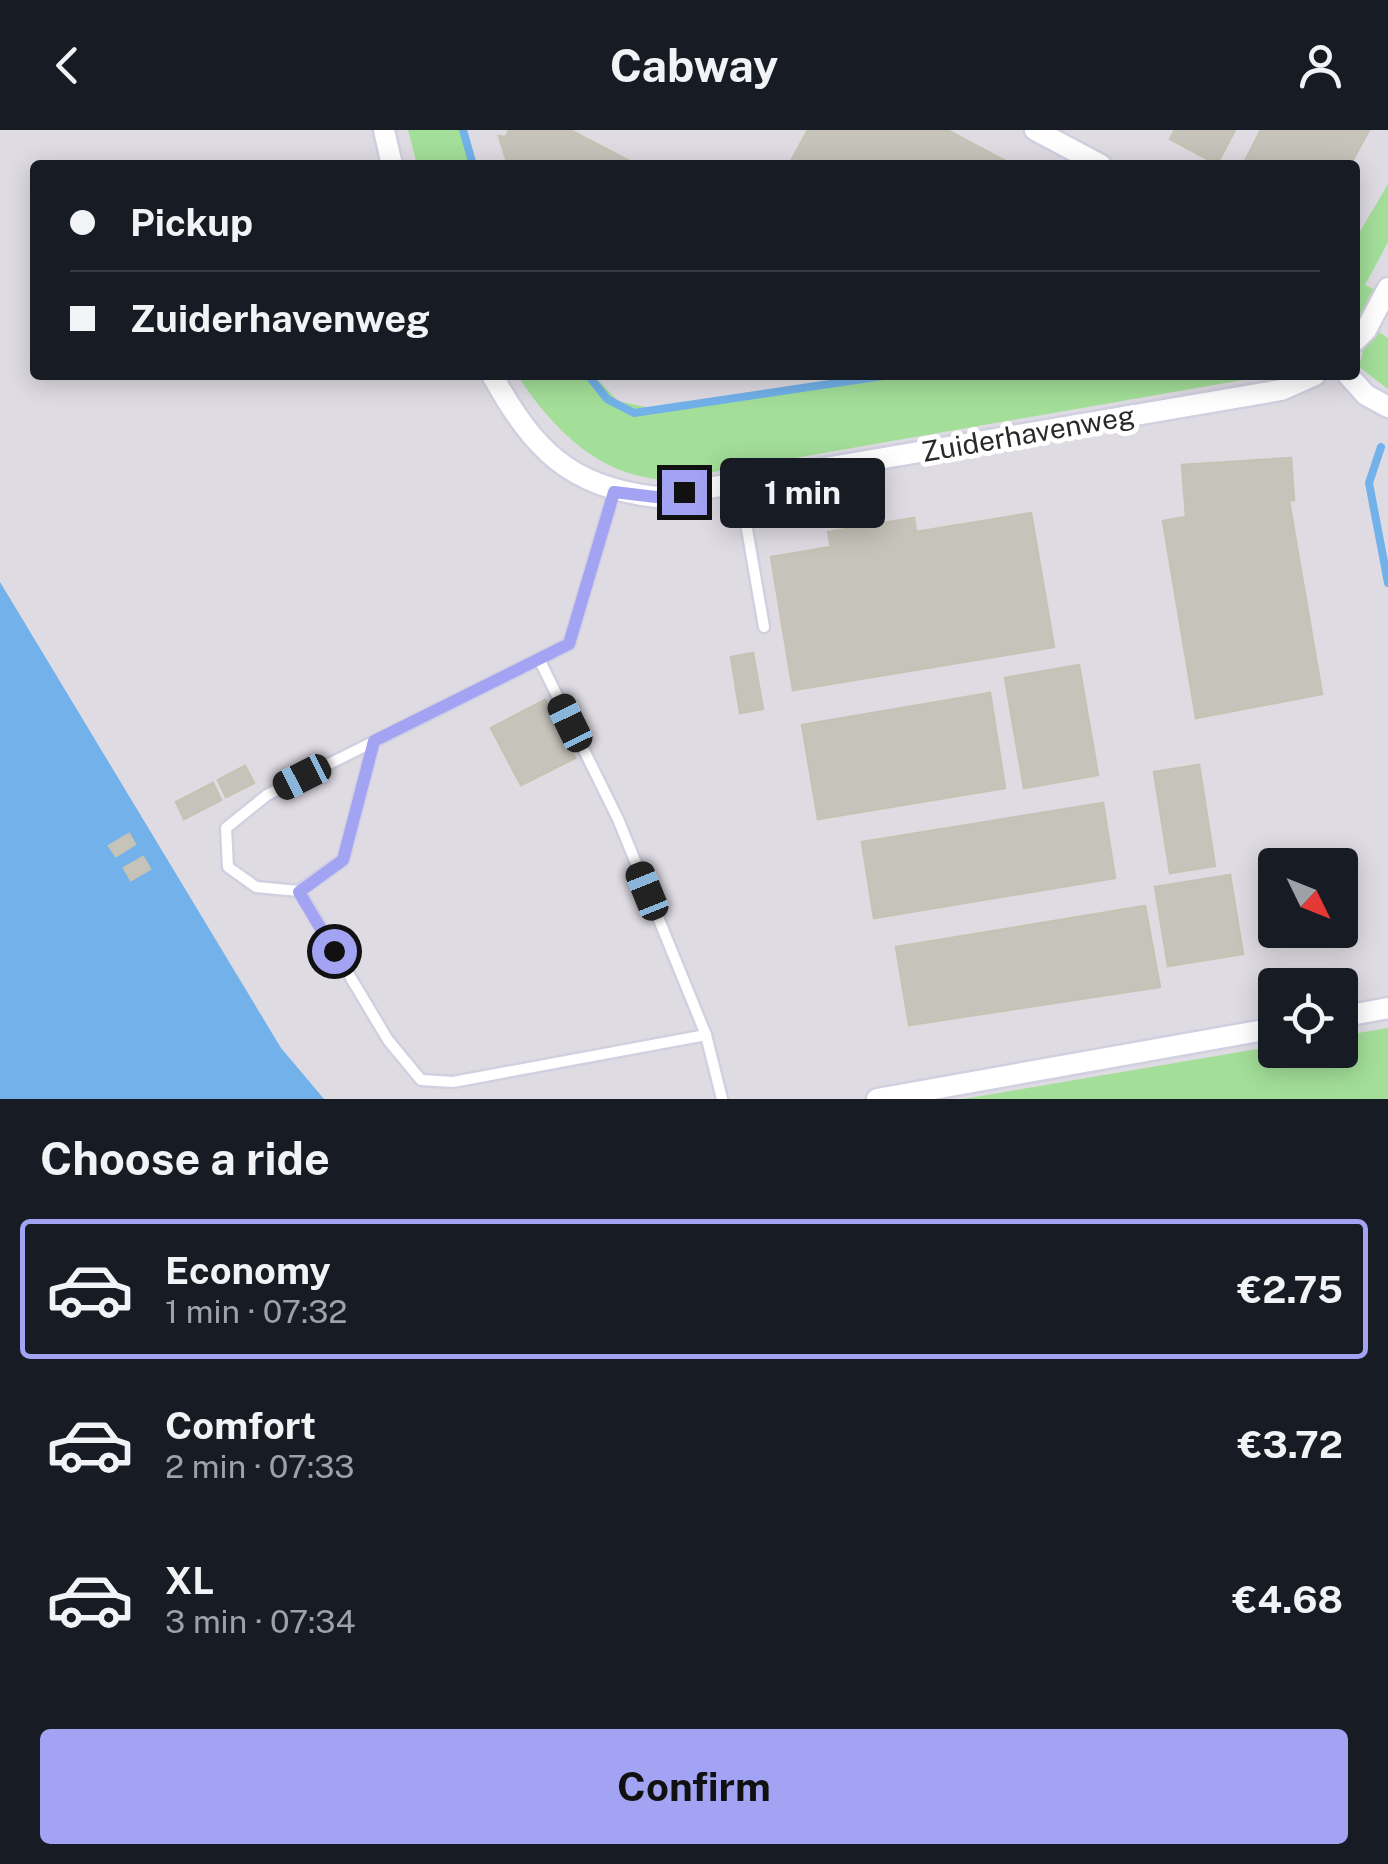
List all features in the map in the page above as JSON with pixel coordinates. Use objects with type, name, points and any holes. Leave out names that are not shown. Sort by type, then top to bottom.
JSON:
[{"type":"street","points":[[384,130],[391,160]]},
{"type":"street","points":[[1035,130],[1092,160]]},
{"type":"street","points":[[1360,336],[1388,288]]},
{"type":"street","name":"Zuiderhavenweg","points":[[495,380],[538,443],[569,473],[614,492],[656,497],[1281,390],[1304,380]]},
{"type":"street","points":[[1352,380],[1366,395],[1388,407]]},
{"type":"street","points":[[1358,1014],[1388,1008]]},
{"type":"street","points":[[877,1099],[1258,1031]]},
{"type":"lane","points":[[739,483],[764,628]]},
{"type":"lane","points":[[374,741],[343,860],[299,892],[256,887],[228,867],[226,828],[267,794],[569,644],[614,492]]},
{"type":"lane","points":[[538,659],[618,819],[706,1035],[722,1099]]},
{"type":"lane","points":[[299,892],[388,1040],[421,1080],[453,1082],[706,1035]]},
{"type":"shaded area","points":[[0,130],[1388,130],[1388,1063],[1178,1099],[228,1099],[0,619]]},
{"type":"green space","points":[[408,130],[462,130],[470,160],[416,160]]},
{"type":"green space","points":[[1388,184],[1388,242],[1365,285],[1388,296],[1360,338],[1360,232]]},
{"type":"green space","points":[[1377,331],[1388,338],[1388,389],[1360,368],[1364,346]]},
{"type":"green space","points":[[521,380],[598,380],[618,401],[650,408],[855,380],[1242,380],[668,480],[643,477],[599,460],[546,414]]},
{"type":"green space","points":[[1388,1028],[1388,1099],[963,1099],[1258,1049],[1258,1068],[1358,1068],[1358,1033]]},
{"type":"water","points":[[0,582],[281,1048],[324,1099],[0,1099]]},
{"type":"building","points":[[509,130],[570,130],[627,160],[506,160],[499,136],[506,137]]},
{"type":"building","points":[[808,130],[947,130],[1004,160],[792,160]]},
{"type":"building","points":[[1175,130],[1235,130],[1219,160],[1209,160],[1170,139]]},
{"type":"building","points":[[1261,130],[1369,130],[1353,160],[1246,160]]},
{"type":"building","points":[[1291,458],[1294,500],[1289,501],[1322,694],[1196,718],[1163,521],[1186,517],[1182,465]]},
{"type":"building","points":[[1031,513],[1054,647],[793,690],[771,557],[831,547],[828,532],[914,518],[916,532]]},
{"type":"building","points":[[753,653],[763,709],[740,713],[731,657]]},
{"type":"building","points":[[1079,665],[1098,775],[1024,788],[1005,678]]},
{"type":"building","points":[[990,693],[1005,788],[818,819],[802,725]]},
{"type":"building","points":[[545,700],[575,758],[521,785],[491,728]]},
{"type":"building","points":[[1199,765],[1215,866],[1170,873],[1154,772]]},
{"type":"building","points":[[245,766],[254,783],[226,797],[218,780]]},
{"type":"building","points":[[213,783],[221,800],[184,819],[176,802]]},
{"type":"building","points":[[1103,803],[1115,878],[874,918],[862,842]]},
{"type":"building","points":[[129,834],[135,844],[116,856],[109,846]]},
{"type":"building","points":[[143,857],[150,869],[131,880],[124,868]]},
{"type":"building","points":[[1230,875],[1243,954],[1168,966],[1155,887]]},
{"type":"building","points":[[1145,906],[1160,987],[909,1025],[896,947]]},
{"type":"waterway","points":[[463,130],[472,160]]},
{"type":"waterway","points":[[592,380],[607,399],[634,413],[856,380]]},
{"type":"waterway","points":[[1381,447],[1369,483],[1388,583]]},
{"type":"route","points":[[334,951],[299,892],[343,860],[374,741],[569,644],[614,492],[656,497],[684,492]]}]
